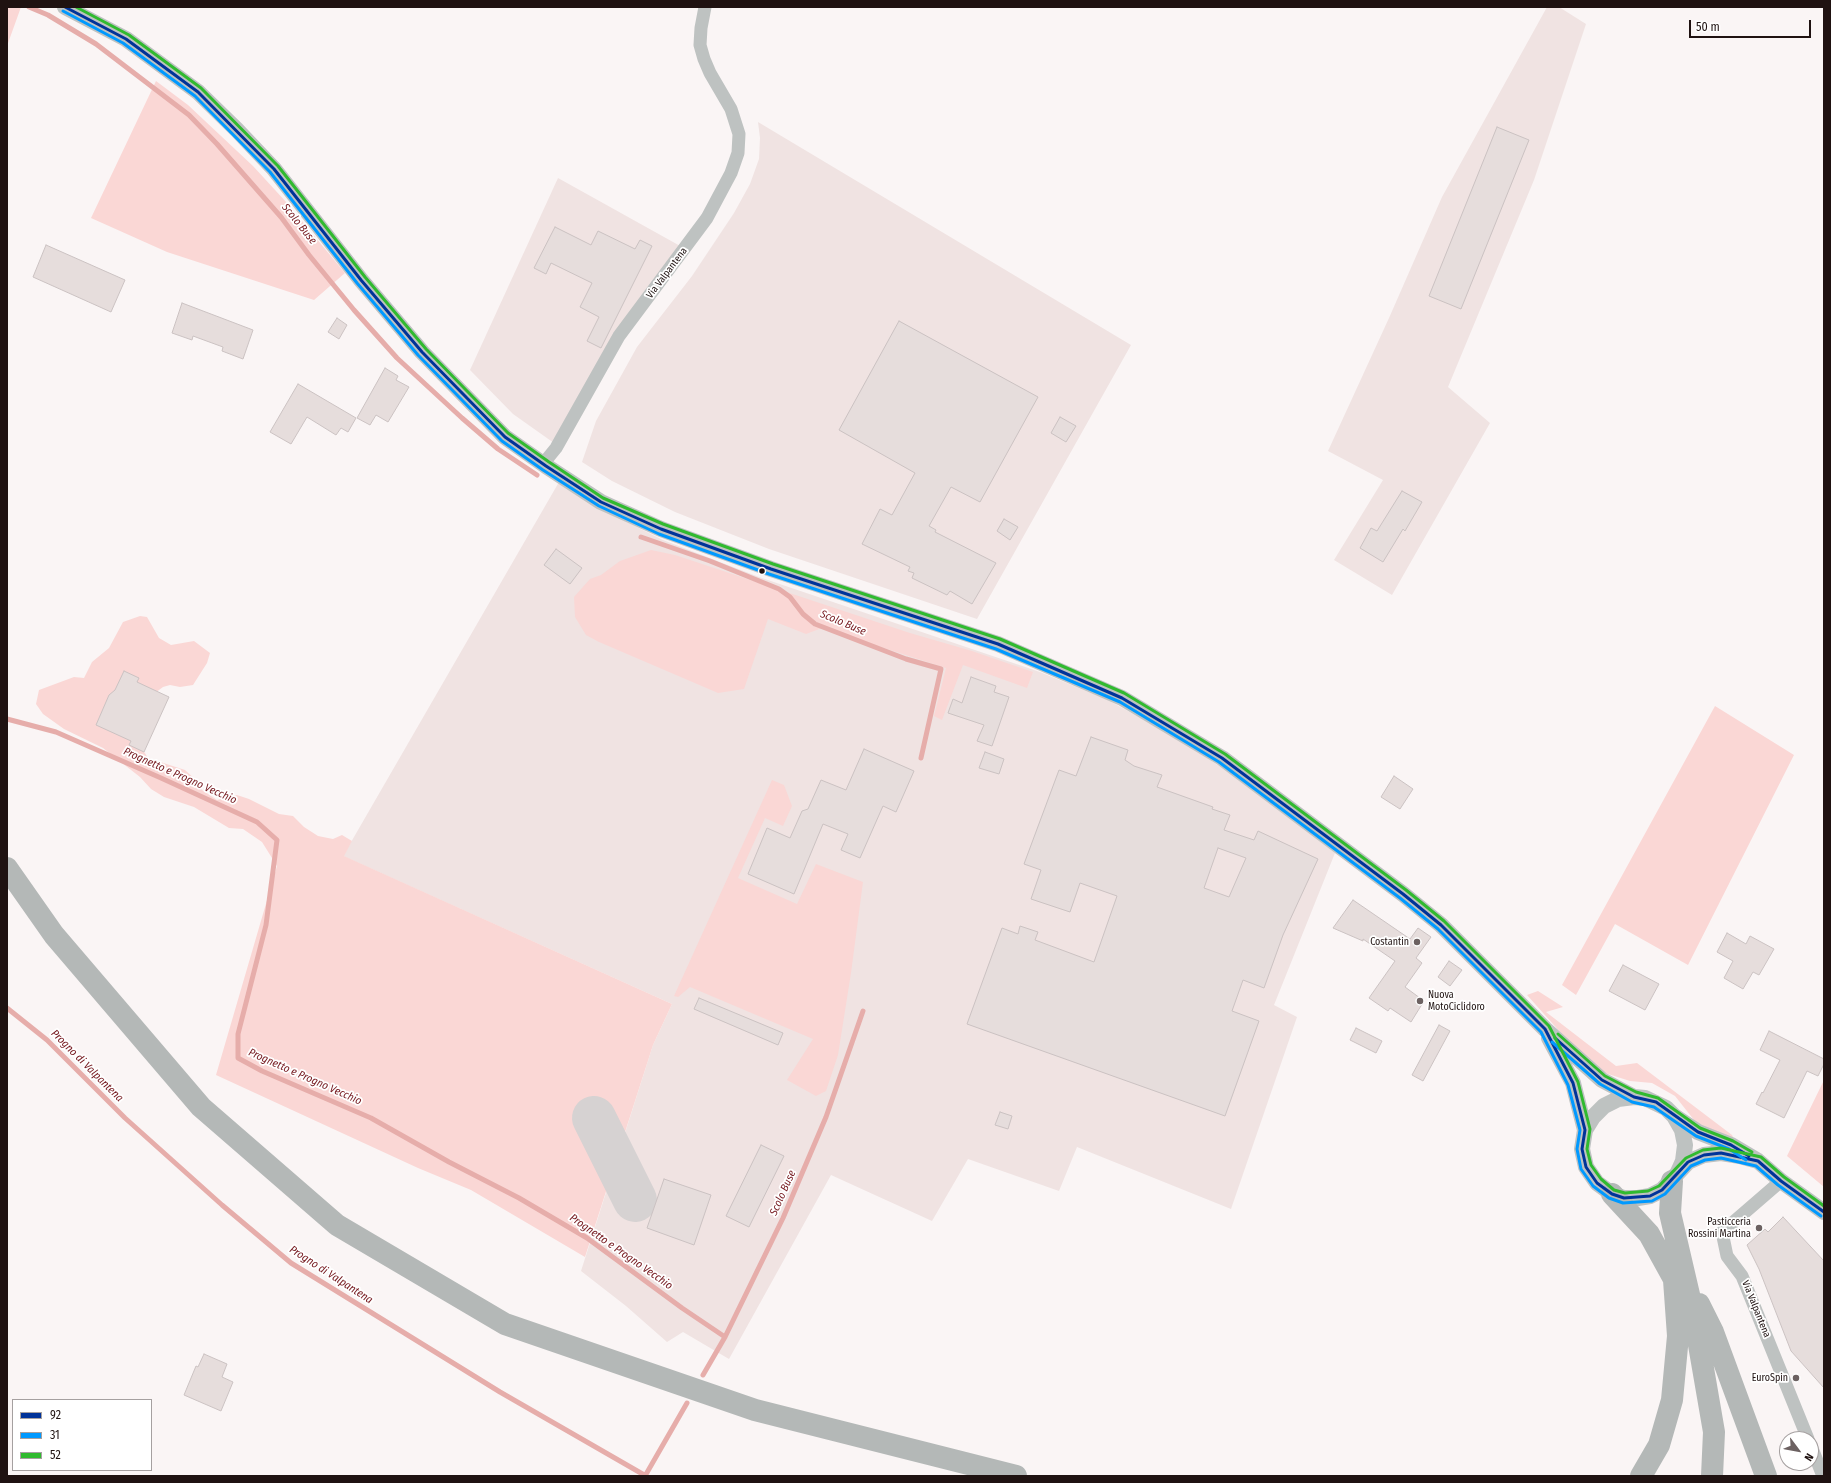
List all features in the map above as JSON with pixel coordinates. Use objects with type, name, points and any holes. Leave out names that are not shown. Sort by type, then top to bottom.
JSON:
[{"type":"highway","points":[[7,868],[54,935],[201,1107],[337,1225],[505,1324],[755,1410],[1016,1476]]},
{"type":"highway","points":[[1641,1476],[1658,1445],[1672,1400],[1678,1336],[1680,1280],[1670,1213],[1674,1178]]},
{"type":"highway","points":[[1612,1194],[1649,1234],[1713,1332],[1766,1476]]},
{"type":"highway","points":[[1680,1280],[1694,1316],[1714,1432],[1712,1476]]},
{"type":"street","points":[[65,7],[126,39],[198,92],[274,169],[361,280],[422,352],[505,437],[543,464],[600,502],[660,529],[771,569],[998,644],[1122,698],[1222,758],[1403,894],[1441,925],[1476,958],[1544,1029],[1602,1080],[1634,1096],[1656,1102],[1698,1132],[1731,1145],[1758,1161],[1781,1181],[1824,1212]]},
{"type":"street","name":"Via Valpantena","points":[[543,464],[556,448],[619,336],[707,218],[731,173],[738,153],[739,134],[731,109],[710,73],[700,45],[702,23],[706,7]]},
{"type":"street","points":[[1544,1029],[1573,1083],[1585,1130]]},
{"type":"street","points":[[1634,1096],[1618,1099],[1604,1106],[1593,1117],[1585,1130],[1582,1149],[1586,1167],[1597,1183],[1612,1194],[1624,1198],[1650,1196],[1662,1190],[1688,1162],[1704,1155],[1721,1153],[1758,1161]]},
{"type":"street","points":[[1674,1116],[1682,1130],[1684,1145],[1683,1161],[1674,1178]]},
{"type":"street","name":"Via Valpantena","points":[[1781,1181],[1722,1232],[1727,1256],[1742,1276],[1805,1431]]},
{"type":"street","points":[[1819,1466],[1823,1476]]},
{"type":"shaded area","points":[[7,7],[21,7],[7,46]]},
{"type":"shaded area","points":[[1547,7],[1559,7],[1586,24],[1534,180],[1448,387],[1490,423],[1392,595],[1334,560],[1383,480],[1328,451],[1442,197]]},
{"type":"shaded area","points":[[156,81],[188,105],[253,166],[287,203],[345,273],[314,300],[167,252],[91,218]]},
{"type":"shaded area","points":[[758,122],[1131,345],[977,619],[769,549],[675,512],[612,481],[582,462],[596,421],[637,347],[692,276],[734,213],[750,184],[759,159],[760,138]]},
{"type":"shaded area","points":[[558,178],[682,247],[645,296],[561,448],[513,414],[470,370]]},
{"type":"shaded area","points":[[559,482],[597,507],[663,540],[759,577],[1040,672],[1108,700],[1184,742],[1257,792],[1335,853],[1274,1005],[1297,1017],[1231,1209],[1077,1147],[1059,1191],[968,1159],[932,1221],[831,1175],[729,1359],[683,1332],[667,1342],[626,1306],[581,1271],[653,1045],[672,1004],[343,856]]},
{"type":"shaded area","points":[[651,550],[675,555],[1033,672],[1027,688],[963,665],[942,720],[934,716],[946,668],[822,628],[806,634],[768,619],[744,689],[718,693],[599,642],[586,635],[575,617],[574,597],[590,579],[601,575],[620,561]]},
{"type":"shaded area","points":[[140,616],[147,617],[159,638],[171,645],[194,641],[210,653],[207,663],[193,685],[180,687],[170,685],[163,687],[155,693],[143,750],[148,758],[185,770],[197,781],[202,790],[217,800],[237,795],[249,799],[279,814],[293,816],[304,827],[318,836],[333,839],[342,835],[352,841],[344,856],[672,1004],[653,1045],[585,1257],[471,1190],[418,1168],[216,1075],[277,866],[262,842],[243,829],[229,828],[194,807],[164,797],[151,789],[140,777],[103,748],[64,729],[43,714],[36,704],[39,690],[74,677],[84,678],[92,662],[109,648],[123,622]]},
{"type":"shaded area","points":[[1715,706],[1794,755],[1688,965],[1615,924],[1576,995],[1562,985]]},
{"type":"shaded area","points":[[772,780],[784,785],[792,806],[783,826],[765,818],[738,878],[797,904],[816,864],[863,882],[838,1055],[826,1091],[816,1096],[787,1080],[813,1039],[690,987],[678,997],[674,996]]},
{"type":"shaded area","points":[[1538,991],[1563,1007],[1546,1012],[1616,1066],[1637,1063],[1733,1137],[1731,1138],[1698,1125],[1675,1096],[1652,1083],[1630,1081],[1608,1074],[1593,1065],[1578,1052],[1527,995]]},
{"type":"shaded area","points":[[1824,1080],[1824,1187],[1787,1156]]},
{"type":"building","points":[[1497,127],[1529,140],[1461,309],[1429,296]]},
{"type":"building","points":[[555,227],[591,245],[598,231],[635,249],[640,240],[652,246],[601,348],[587,341],[599,317],[580,307],[592,283],[551,263],[546,274],[534,268]]},
{"type":"building","points":[[46,245],[125,280],[111,312],[33,277]]},
{"type":"building","points":[[182,303],[253,330],[243,359],[222,351],[223,347],[193,336],[192,340],[172,333]]},
{"type":"building","points":[[337,318],[347,325],[339,339],[328,332]]},
{"type":"building","points":[[899,321],[1038,397],[980,502],[951,487],[929,526],[936,530],[935,532],[996,563],[972,604],[950,591],[947,595],[912,578],[914,573],[908,571],[910,567],[862,544],[880,509],[892,515],[915,473],[839,430]]},
{"type":"building","points":[[385,368],[398,376],[396,380],[409,387],[388,422],[376,415],[370,425],[357,418]]},
{"type":"building","points":[[298,384],[356,418],[348,432],[341,428],[336,435],[307,417],[291,444],[270,432]]},
{"type":"building","points":[[1060,417],[1076,426],[1066,442],[1051,433]]},
{"type":"building","points":[[1402,491],[1422,502],[1405,531],[1403,529],[1383,562],[1360,548],[1371,528],[1377,531]]},
{"type":"building","points":[[1004,519],[1018,527],[1010,540],[997,531]]},
{"type":"building","points":[[556,549],[582,568],[570,584],[544,565]]},
{"type":"building","points":[[124,671],[139,678],[137,682],[169,697],[144,752],[129,745],[131,741],[96,725],[109,695],[115,690]]},
{"type":"building","points":[[971,677],[996,686],[994,692],[1009,697],[992,746],[977,741],[984,725],[948,713],[953,699],[962,703]]},
{"type":"building","points":[[1091,737],[1128,750],[1125,760],[1134,766],[1162,775],[1157,787],[1213,807],[1212,809],[1230,815],[1224,830],[1254,840],[1258,831],[1318,859],[1283,935],[1264,988],[1243,980],[1232,1011],[1259,1021],[1225,1116],[967,1024],[1002,928],[1018,934],[1020,926],[1038,932],[1035,940],[1094,962],[1117,896],[1080,883],[1070,912],[1031,899],[1041,870],[1024,864],[1059,770],[1076,776]],"holes":[[[1218,848],[1246,858],[1229,897],[1204,888]]]},
{"type":"building","points":[[864,749],[914,771],[896,812],[883,806],[860,858],[841,850],[848,834],[823,824],[794,894],[748,874],[767,828],[790,838],[802,811],[808,809],[821,780],[846,790]]},
{"type":"building","points":[[985,752],[1004,759],[999,774],[979,768]]},
{"type":"building","points":[[1394,776],[1413,789],[1400,809],[1381,797]]},
{"type":"building","points":[[1353,900],[1410,939],[1418,928],[1431,937],[1416,958],[1422,963],[1405,987],[1424,1001],[1411,1022],[1390,1008],[1388,1011],[1369,998],[1395,961],[1363,939],[1363,941],[1333,928]]},
{"type":"building","points":[[1727,933],[1746,944],[1750,936],[1774,949],[1759,975],[1753,972],[1743,989],[1724,978],[1733,961],[1717,952]]},
{"type":"building","points":[[1449,961],[1462,970],[1450,986],[1438,977]]},
{"type":"building","points":[[1623,965],[1659,984],[1645,1010],[1609,991]]},
{"type":"building","points":[[699,998],[783,1033],[778,1045],[694,1009]]},
{"type":"building","points":[[1439,1025],[1450,1031],[1423,1081],[1412,1075]]},
{"type":"building","points":[[1356,1028],[1382,1041],[1376,1053],[1350,1040]]},
{"type":"building","points":[[1769,1031],[1824,1059],[1824,1064],[1818,1076],[1807,1071],[1784,1118],[1756,1104],[1780,1060],[1760,1050]]},
{"type":"building","points":[[1000,1112],[1012,1116],[1008,1129],[995,1125]]},
{"type":"building","points":[[761,1145],[784,1156],[749,1227],[726,1216]]},
{"type":"building","points":[[664,1179],[711,1195],[694,1245],[647,1228]]},
{"type":"building","points":[[1783,1217],[1824,1261],[1824,1388],[1791,1351],[1759,1269],[1747,1245],[1765,1229],[1768,1232]]},
{"type":"building","points":[[204,1354],[227,1364],[222,1377],[233,1382],[221,1411],[184,1395],[196,1366],[198,1367]]},
{"type":"waterway","name":"Scolo Buse","points":[[29,7],[48,15],[96,44],[189,115],[217,144],[281,217],[309,255],[354,310],[397,358],[498,449],[537,475]]},
{"type":"waterway","name":"Scolo Buse","points":[[641,537],[710,561],[779,589],[790,597],[803,614],[815,624],[906,659],[941,669],[921,758]]},
{"type":"waterway","name":"Prognetto e Progno Vecchio","points":[[7,719],[56,732],[161,778],[257,822],[277,840],[266,925],[238,1034],[238,1058],[262,1071],[371,1118],[449,1162],[519,1198],[587,1238],[682,1308],[725,1337]]},
{"type":"waterway","name":"Progno di Valpantena","points":[[7,1008],[47,1040],[125,1118],[222,1205],[291,1263],[500,1392],[646,1476]]},
{"type":"waterway","name":"Scolo Buse","points":[[703,1375],[725,1337],[783,1218],[826,1117],[863,1011]]},
{"type":"waterway","name":"Scolo Buse","points":[[645,1476],[687,1403]]},
{"type":"taxiway","points":[[594,1118],[635,1200]]},
{"type":"transit line","name":"92","points":[[65,7],[126,39],[198,92],[274,169],[361,280],[422,352],[505,437],[546,466],[601,502],[661,529],[771,569],[998,644],[1122,698],[1222,758],[1403,894],[1441,925],[1545,1029],[1573,1083],[1585,1130],[1582,1149],[1586,1167],[1597,1183],[1612,1194],[1624,1198],[1650,1196],[1662,1190],[1688,1162],[1704,1155],[1721,1153],[1758,1161],[1781,1181],[1824,1212]]},
{"type":"transit line","name":"52","points":[[76,7],[129,35],[201,88],[278,166],[365,277],[426,349],[508,433],[549,462],[603,498],[663,524],[773,564],[1000,639],[1124,693],[1225,754],[1406,890],[1444,921],[1549,1026],[1578,1082],[1590,1129],[1587,1149],[1591,1165],[1601,1179],[1614,1190],[1625,1193],[1648,1191],[1659,1186],[1686,1158],[1703,1150],[1721,1148],[1761,1157],[1784,1177],[1824,1206]]},
{"type":"transit line","name":"31","points":[[63,11],[123,43],[195,96],[270,172],[357,283],[418,355],[502,441],[543,470],[599,506],[659,534],[769,574],[996,649],[1120,702],[1219,762],[1400,898],[1438,929],[1541,1032],[1568,1085],[1580,1130],[1577,1149],[1581,1169],[1593,1186],[1609,1198],[1623,1203],[1652,1201],[1665,1194],[1691,1166],[1705,1160],[1721,1158],[1756,1166],[1778,1185],[1821,1216]]},
{"type":"transit line","name":"52","points":[[1558,1034],[1605,1076],[1636,1092],[1658,1098],[1700,1128],[1733,1141],[1752,1152]]},
{"type":"transit line","name":"92","points":[[1555,1038],[1602,1080],[1634,1097],[1656,1102],[1698,1132],[1731,1145],[1749,1156]]},
{"type":"transit line","name":"31","points":[[1552,1042],[1600,1084],[1632,1102],[1654,1107],[1696,1136],[1729,1149],[1746,1160]]},
{"type":"place","name":"Costantin","points":[[1417,942]]},
{"type":"place","name":"Nuova MotoCiclidoro","points":[[1420,1001]]},
{"type":"place","name":"Pasticceria Rossini Martina","points":[[1759,1228]]},
{"type":"place","name":"EuroSpin","points":[[1796,1378]]}]
